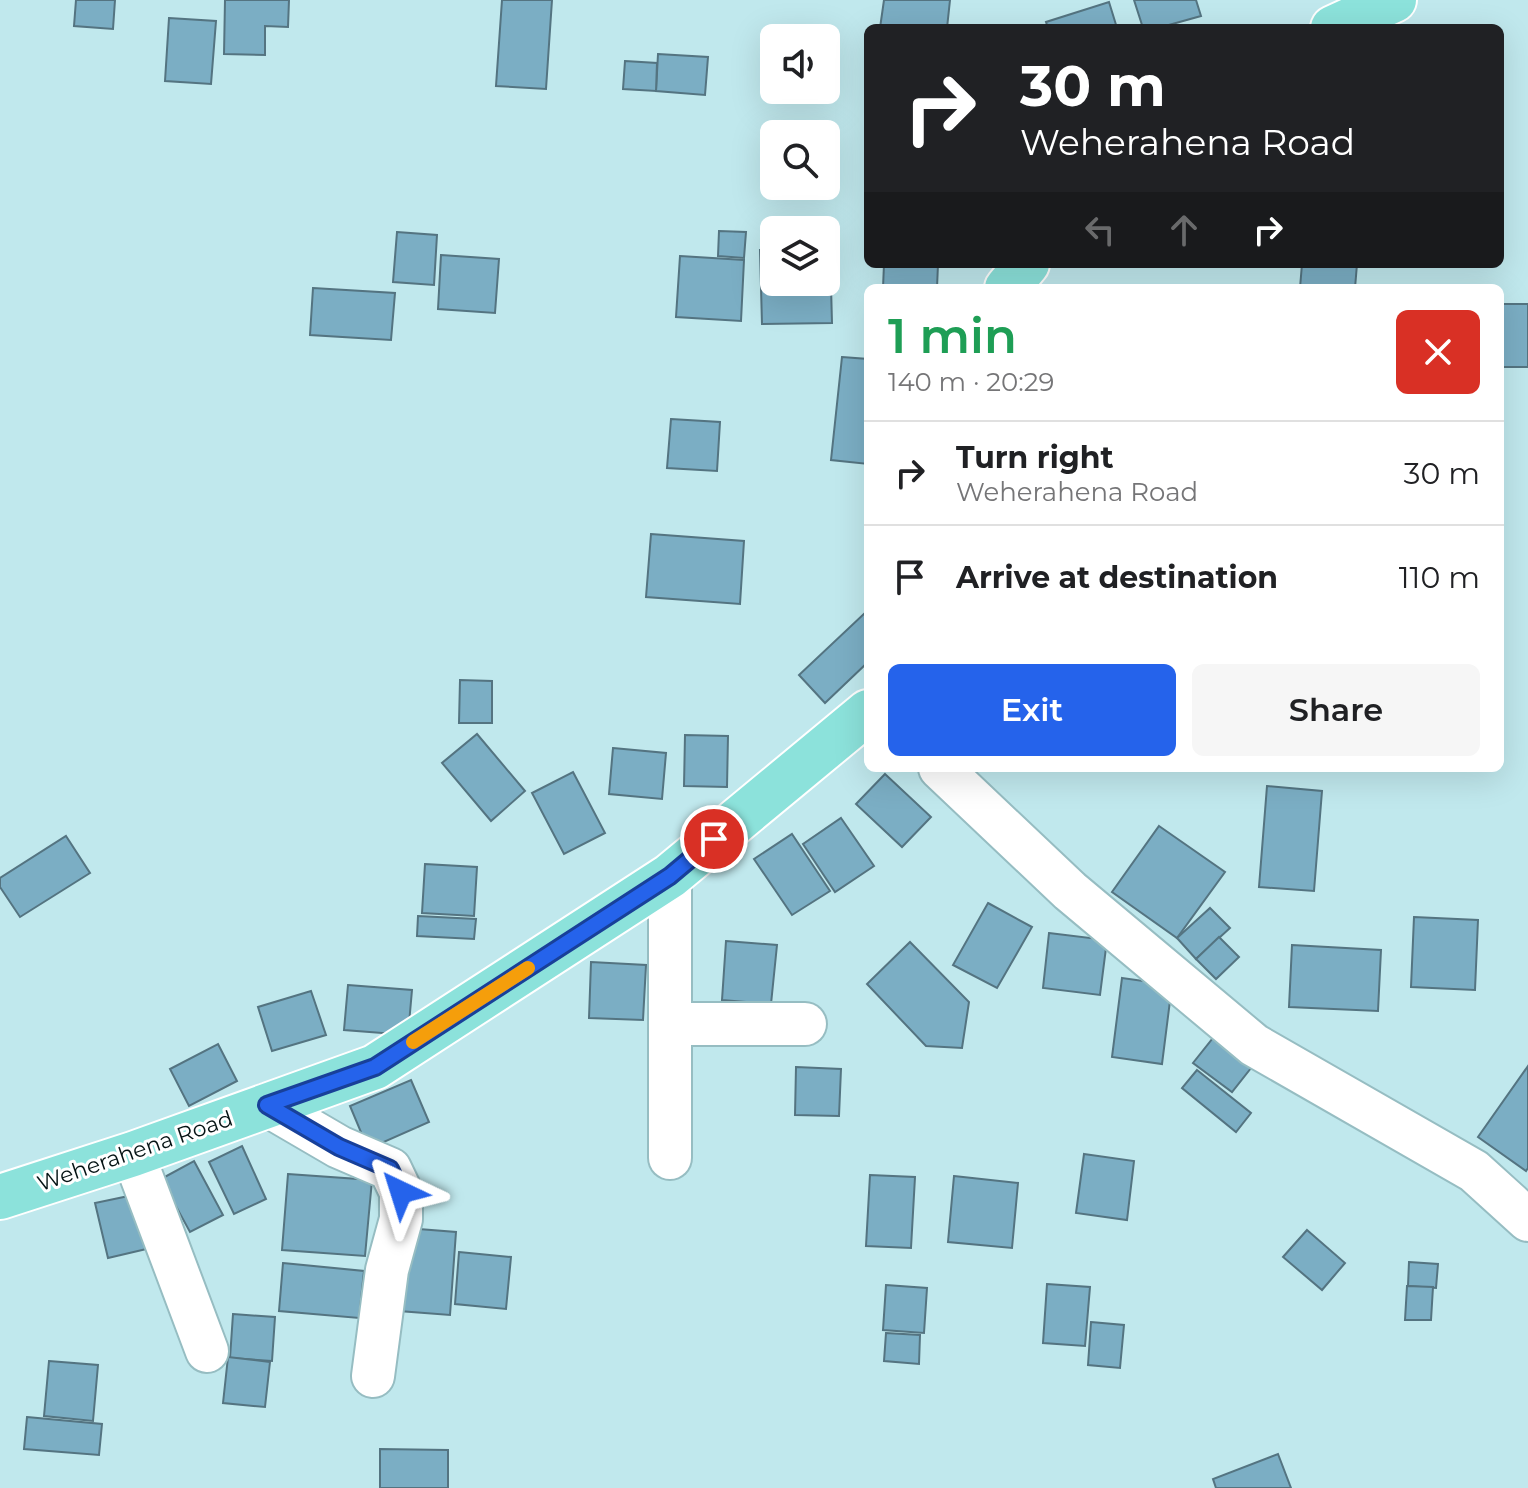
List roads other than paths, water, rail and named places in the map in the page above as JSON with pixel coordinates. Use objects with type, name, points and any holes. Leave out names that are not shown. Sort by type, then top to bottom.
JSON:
[{"type":"main road","points":[[1342,24],[1394,0]]},
{"type":"main road","points":[[1010,284],[1024,268]]},
{"type":"main road","name":"Weherahena Road","points":[[0,1197],[133,1154],[375,1067],[670,876],[864,715]]},
{"type":"street","points":[[944,772],[1070,891],[1254,1045],[1474,1171],[1528,1220]]},
{"type":"street","points":[[670,876],[670,1158]]},
{"type":"street","points":[[670,1024],[805,1024]]},
{"type":"street","points":[[267,1105],[339,1147],[390,1169],[401,1192],[401,1219],[387,1270],[373,1376]]},
{"type":"street","points":[[133,1154],[207,1351]]}]
